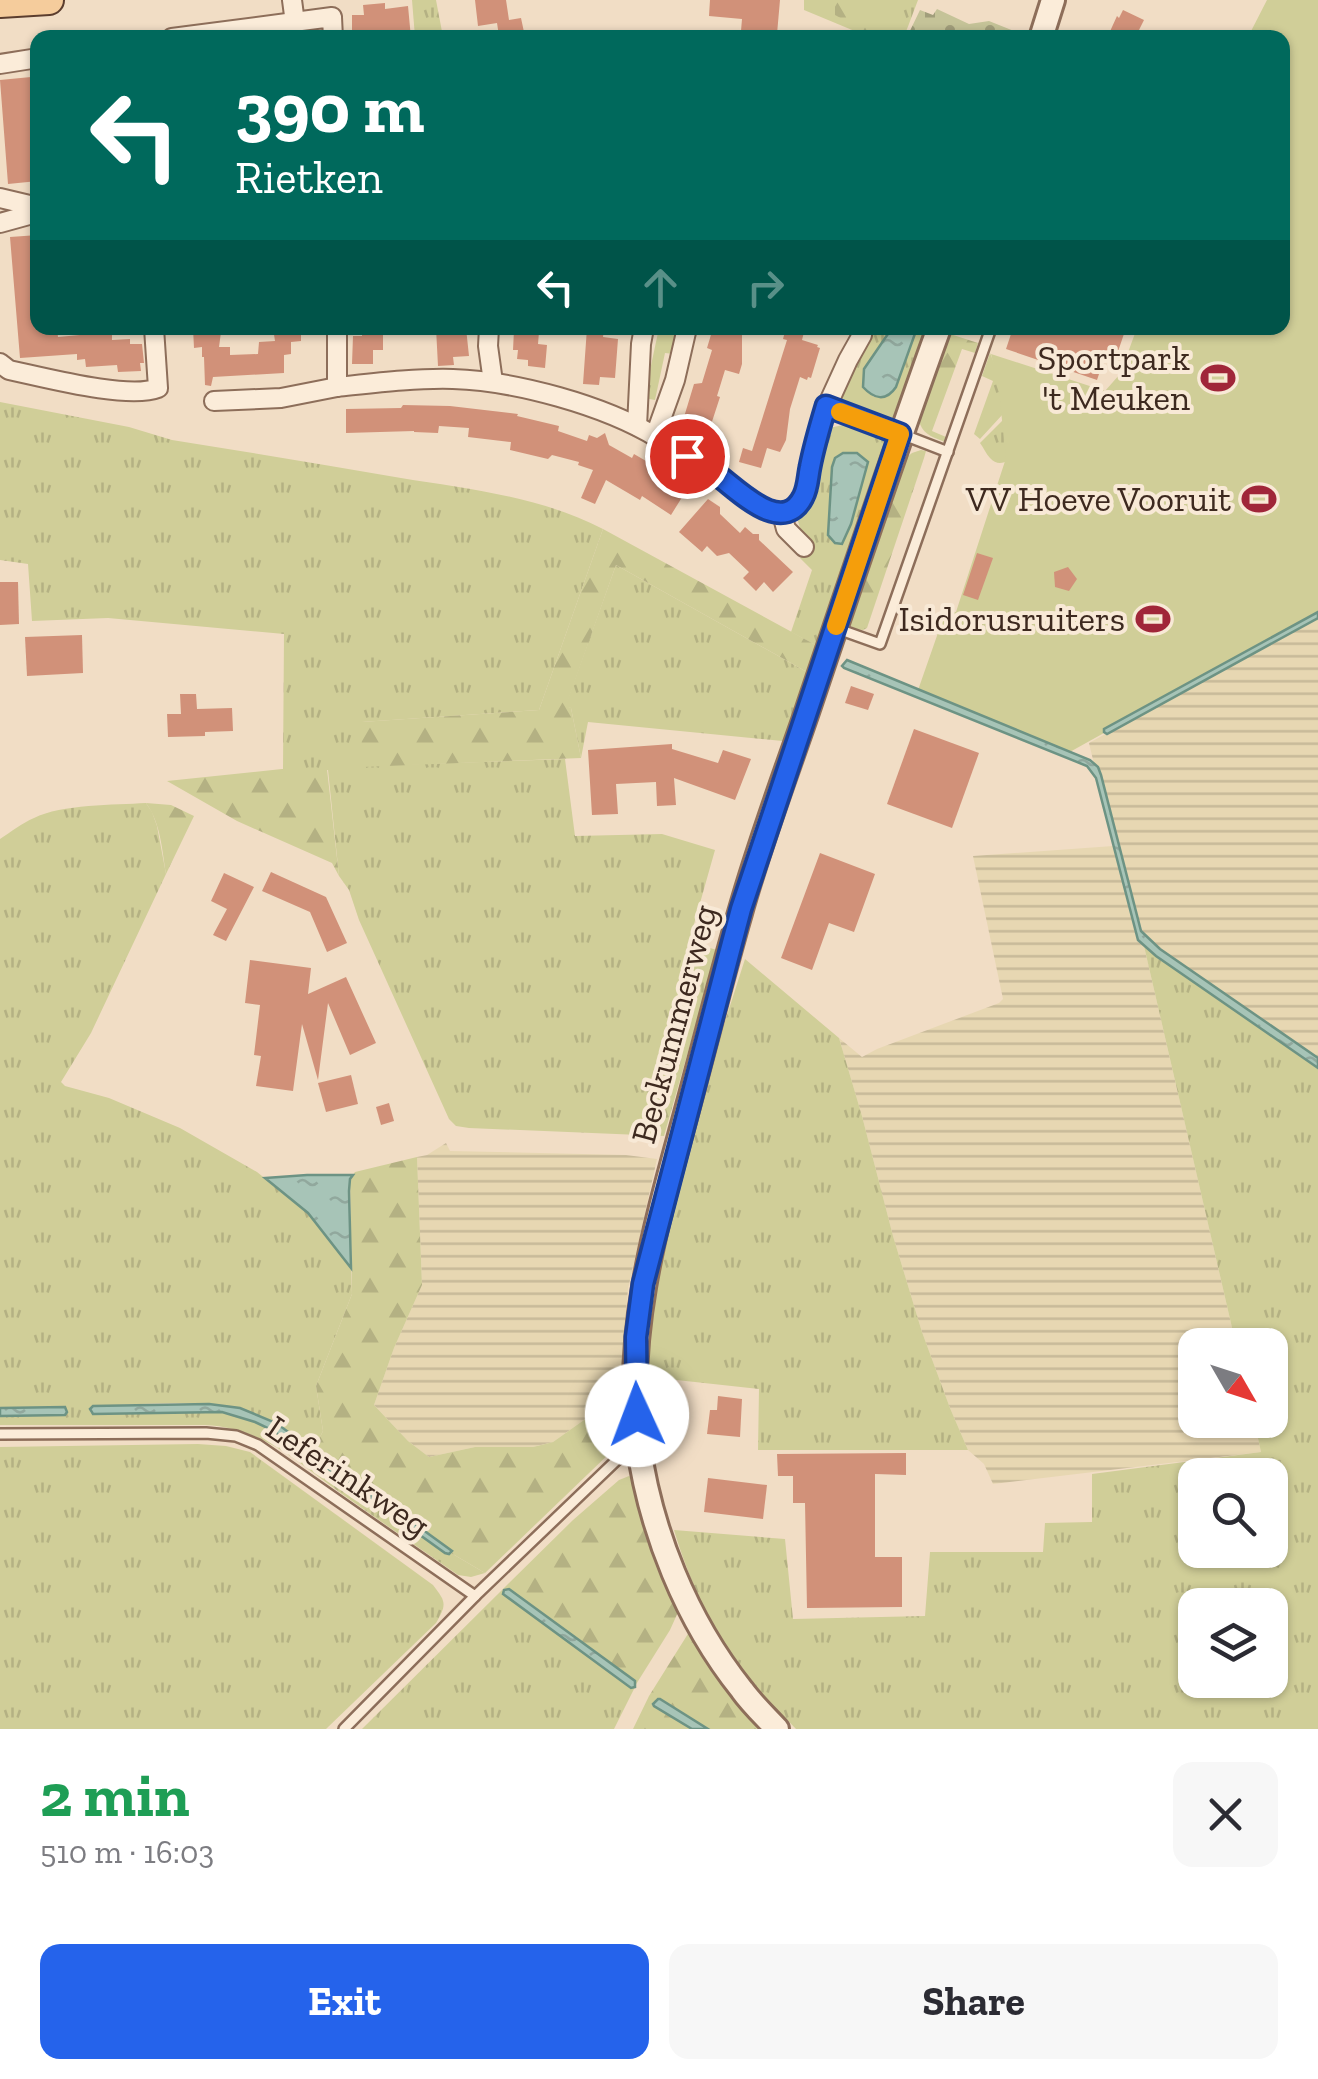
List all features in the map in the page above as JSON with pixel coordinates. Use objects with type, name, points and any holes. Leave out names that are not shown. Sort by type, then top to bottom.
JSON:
[{"type":"main road","points":[[0,3],[39,1]]},
{"type":"main road","points":[[0,12],[39,1]]},
{"type":"street","points":[[292,0],[296,22]]},
{"type":"street","points":[[1044,30],[1054,0]]},
{"type":"street","points":[[234,30],[332,17],[332,30]]},
{"type":"street","points":[[0,64],[30,59]]},
{"type":"street","points":[[0,198],[30,206]]},
{"type":"street","points":[[0,223],[30,214]]},
{"type":"street","points":[[0,363],[9,370],[108,389],[148,392],[158,388],[154,335]]},
{"type":"street","points":[[336,335],[338,387]]},
{"type":"street","points":[[489,335],[492,382]]},
{"type":"street","points":[[637,426],[642,335]]},
{"type":"street","points":[[655,436],[675,380],[685,335]]},
{"type":"street","points":[[214,401],[281,398],[396,381],[492,382],[572,401],[637,426],[718,476],[750,502],[782,514],[797,506],[805,494],[826,406],[862,335]]},
{"type":"street","name":"Beckummerweg","points":[[777,1729],[742,1690],[704,1635],[674,1576],[654,1514],[638,1443],[636,1337],[643,1284],[659,1218],[741,909],[900,434],[937,335]]},
{"type":"street","points":[[826,406],[900,434]]},
{"type":"street","points":[[782,514],[786,529],[804,547]]},
{"type":"lane","points":[[835,628],[880,644],[989,335]]},
{"type":"lane","points":[[900,434],[948,452]]},
{"type":"lane","name":"Leferinkweg","points":[[0,1434],[236,1436],[258,1445],[474,1596]]},
{"type":"lane","points":[[344,1729],[474,1596],[638,1443]]},
{"type":"shaded area","points":[[1318,617],[1318,1058],[1160,949],[1141,931],[1101,775],[1089,743]]},
{"type":"shaded area","points":[[1113,846],[1136,936],[1144,946],[1232,1328],[1178,1328],[1178,1438],[1258,1438],[1261,1452],[1178,1458],[1178,1462],[993,1484],[984,1464],[968,1450],[922,1332],[839,1038],[862,1057],[1003,999],[973,856]]},
{"type":"shaded area","points":[[446,1143],[450,1151],[657,1159],[628,1289],[620,1388],[598,1410],[553,1442],[533,1447],[475,1447],[429,1457],[374,1405],[422,1285],[417,1157]]},
{"type":"green space","points":[[412,0],[436,0],[442,30],[414,30]]},
{"type":"green space","points":[[804,0],[918,0],[907,30],[852,30],[804,10]]},
{"type":"green space","points":[[835,0],[878,0],[884,14],[875,30],[863,30],[835,15]]},
{"type":"green space","name":"Sportpark 't Meuken","points":[[1267,0],[1318,0],[1318,614],[1068,753],[917,693],[946,610],[956,612],[1006,458],[991,354],[1105,391],[1120,374],[1134,335],[1290,335],[1290,30],[1252,30]]},
{"type":"green space","points":[[937,9],[969,24],[989,21],[1012,30],[910,30],[920,10],[933,15]]},
{"type":"green space","points":[[658,335],[678,335],[674,354],[665,353],[655,400],[644,398]]},
{"type":"green space","points":[[868,335],[887,335],[865,369],[863,387],[874,397],[896,387],[915,335],[926,335],[896,418],[878,418],[847,408],[841,393]]},
{"type":"green space","points":[[946,335],[978,343],[975,353],[962,349],[932,431],[946,437],[945,442],[930,436],[920,424],[929,380]]},
{"type":"green space","points":[[990,353],[1004,388],[1015,401],[980,439],[974,434],[993,381],[982,376]]},
{"type":"green space","points":[[0,402],[129,427],[172,440],[505,496],[555,509],[603,529],[539,710],[362,722],[362,766],[565,759],[575,836],[662,834],[715,850],[689,942],[717,950],[664,1136],[469,1128],[456,1126],[449,1119],[349,890],[339,876],[328,770],[283,769],[284,634],[108,618],[32,621],[28,564],[0,560]]},
{"type":"green space","points":[[1008,415],[1033,437],[1007,461],[995,462],[980,443]]},
{"type":"green space","points":[[848,424],[878,433],[888,444],[823,649],[791,632],[812,570],[800,558],[813,546],[802,534],[797,518],[823,437],[829,428]]},
{"type":"green space","points":[[926,451],[924,458],[867,628],[853,629],[848,621],[901,462]]},
{"type":"green space","points":[[603,529],[823,649],[814,676],[616,565],[566,706],[571,708],[581,758],[362,767],[361,722],[539,710]]},
{"type":"green space","points":[[616,565],[814,676],[793,742],[588,722],[581,758],[571,708],[565,707]]},
{"type":"green space","points":[[282,769],[327,769],[339,876],[332,863],[237,821],[167,781]]},
{"type":"green space","points":[[146,803],[157,826],[166,874],[91,1033],[61,1082],[180,1128],[257,1172],[308,1213],[351,1268],[352,1294],[316,1386],[323,1431],[314,1449],[267,1419],[220,1406],[93,1406],[90,1412],[222,1412],[255,1422],[310,1456],[445,1553],[485,1573],[458,1575],[279,1449],[245,1433],[205,1425],[0,1425],[0,1416],[67,1412],[65,1407],[0,1408],[0,839],[46,813]]},
{"type":"green space","points":[[146,803],[171,805],[194,816],[166,874],[158,828]]},
{"type":"green space","points":[[1144,946],[1318,1068],[1318,1729],[796,1729],[731,1657],[694,1585],[674,1530],[785,1539],[793,1619],[925,1616],[930,1552],[1043,1552],[1045,1523],[1092,1522],[1092,1474],[1178,1463],[1178,1568],[1288,1568],[1288,1458],[1215,1458],[1261,1452],[1258,1438],[1288,1438],[1288,1328],[1232,1328]]},
{"type":"green space","points":[[745,959],[839,1038],[922,1332],[968,1450],[758,1450],[759,1389],[649,1377],[652,1305],[665,1234],[691,1130]]},
{"type":"green space","points":[[417,1157],[422,1285],[374,1405],[429,1457],[475,1447],[533,1447],[553,1442],[598,1410],[620,1388],[623,1406],[624,1428],[613,1450],[485,1573],[451,1553],[314,1449],[323,1431],[316,1386],[352,1294],[350,1179],[355,1172]]},
{"type":"green space","points":[[198,1444],[250,1452],[433,1585],[444,1603],[436,1623],[326,1729],[0,1729],[0,1447]]},
{"type":"green space","points":[[629,1476],[679,1610],[635,1686],[635,1681],[509,1590],[502,1590],[573,1520],[619,1480]]},
{"type":"green space","points":[[502,1590],[635,1687],[614,1729],[362,1729]]},
{"type":"green space","points":[[691,1629],[761,1729],[708,1729],[658,1699],[655,1706],[692,1729],[633,1729]]},
{"type":"water","points":[[887,335],[915,335],[896,387],[888,395],[880,397],[863,387],[864,369]]},
{"type":"water","points":[[843,453],[857,453],[868,462],[842,544],[828,535],[832,467],[835,458]]},
{"type":"water","points":[[1318,612],[1318,618],[1107,734],[1104,732],[1104,729]]},
{"type":"water","points":[[847,660],[1090,760],[1101,775],[1141,931],[1160,949],[1318,1058],[1318,1068],[1138,940],[1096,778],[1087,766],[844,668]]},
{"type":"water","points":[[353,1175],[349,1191],[351,1268],[308,1213],[265,1178]]},
{"type":"water","points":[[209,1404],[240,1408],[276,1423],[452,1551],[445,1553],[310,1456],[255,1422],[222,1412],[93,1414],[90,1409]]},
{"type":"water","points":[[65,1407],[65,1415],[0,1416],[0,1408]]},
{"type":"water","points":[[509,1589],[635,1681],[635,1687],[631,1688],[503,1594]]},
{"type":"water","points":[[658,1699],[708,1729],[692,1729],[654,1706]]},
{"type":"building","points":[[475,0],[506,0],[509,20],[521,18],[524,30],[498,30],[497,23],[478,26]]},
{"type":"building","points":[[710,0],[780,0],[777,30],[741,30],[742,19],[709,16]]},
{"type":"building","points":[[385,3],[385,9],[408,6],[410,30],[352,30],[352,15],[364,15],[363,5]]},
{"type":"building","points":[[1123,10],[1144,20],[1139,30],[1111,30]]},
{"type":"building","points":[[30,77],[30,182],[8,184],[0,80]]},
{"type":"building","points":[[30,236],[30,335],[112,335],[112,340],[130,339],[130,344],[142,344],[141,371],[118,372],[117,365],[86,367],[85,359],[77,360],[77,354],[20,358],[10,237]]},
{"type":"building","points":[[193,335],[221,335],[219,347],[230,347],[230,355],[258,354],[259,342],[275,341],[274,335],[301,335],[301,341],[291,342],[291,354],[284,355],[284,373],[213,377],[211,386],[205,385],[202,347],[194,348]]},
{"type":"building","points":[[383,335],[383,350],[373,350],[373,364],[352,364],[353,336]]},
{"type":"building","points":[[436,335],[467,335],[469,356],[453,357],[454,365],[438,366]]},
{"type":"building","points":[[514,335],[539,335],[538,344],[547,345],[545,368],[528,366],[528,360],[517,359],[518,350],[513,350]]},
{"type":"building","points":[[586,335],[618,339],[615,378],[600,377],[599,385],[583,384]]},
{"type":"building","points":[[711,335],[742,335],[739,374],[725,370],[707,437],[683,430],[694,384],[702,383],[712,350],[707,348]]},
{"type":"building","points":[[784,335],[803,335],[802,340],[820,348],[811,378],[800,377],[786,440],[780,452],[767,448],[761,468],[739,462],[743,448],[752,451],[787,340]]},
{"type":"building","points":[[1011,335],[1124,335],[1114,363],[1104,359],[1097,380],[1006,349]]},
{"type":"building","points":[[403,405],[518,414],[559,426],[558,431],[587,441],[589,435],[597,438],[605,433],[609,445],[632,458],[634,454],[689,486],[671,515],[606,480],[595,504],[581,498],[593,470],[552,455],[548,459],[510,450],[511,442],[468,437],[469,428],[439,426],[438,433],[346,433],[346,409]]},
{"type":"building","points":[[708,499],[720,507],[720,514],[740,533],[745,527],[759,534],[759,540],[793,572],[773,592],[764,582],[756,591],[743,578],[749,572],[729,553],[717,556],[707,546],[702,552],[679,532]]},
{"type":"building","points":[[977,553],[993,558],[978,600],[963,595]]},
{"type":"building","points":[[1068,567],[1077,579],[1069,591],[1055,587],[1054,572]]},
{"type":"building","points":[[0,582],[18,582],[19,624],[0,625]]},
{"type":"building","points":[[82,635],[83,673],[27,676],[25,637]]},
{"type":"building","points":[[851,686],[874,694],[868,710],[845,703]]},
{"type":"building","points":[[180,694],[196,694],[197,709],[232,708],[233,731],[168,737],[167,714],[181,714]]},
{"type":"building","points":[[914,729],[979,753],[952,828],[887,804]]},
{"type":"building","points":[[672,744],[672,749],[718,763],[723,750],[751,759],[735,800],[674,778],[676,805],[657,806],[656,782],[616,784],[618,814],[592,815],[588,750]]},
{"type":"building","points":[[820,853],[875,874],[854,932],[829,923],[812,970],[781,958]]},
{"type":"building","points":[[271,872],[326,897],[347,943],[327,952],[310,912],[262,891]]},
{"type":"building","points":[[224,873],[254,887],[226,941],[213,935],[227,909],[211,901]]},
{"type":"building","points":[[250,960],[311,968],[308,994],[346,977],[376,1043],[350,1055],[328,1003],[318,1080],[302,1024],[293,1091],[256,1086],[261,1056],[254,1055],[260,1005],[245,1003]]},
{"type":"building","points":[[351,1075],[358,1104],[326,1112],[318,1083]]},
{"type":"building","points":[[389,1103],[394,1121],[381,1125],[376,1107]]},
{"type":"building","points":[[718,1396],[742,1399],[740,1437],[707,1434],[710,1410],[717,1410]]},
{"type":"building","points":[[906,1453],[906,1475],[875,1474],[875,1557],[902,1557],[902,1607],[807,1608],[805,1503],[793,1503],[793,1476],[778,1476],[777,1454]]},
{"type":"building","points":[[708,1478],[767,1485],[763,1519],[704,1512]]},
{"type":"slow traffic","points":[[836,626],[900,434],[840,412]]},
{"type":"place","name":"Sportpark 't Meuken","points":[[1218,378]]},
{"type":"place","name":"VV Hoeve Vooruit","points":[[1259,499]]},
{"type":"place","name":"Isidorusruiters","points":[[1153,619]]},
{"type":"route","points":[[637,1415],[636,1337],[643,1284],[741,909],[900,434],[826,406],[805,494],[797,506],[782,514],[750,502],[687,456]]}]
